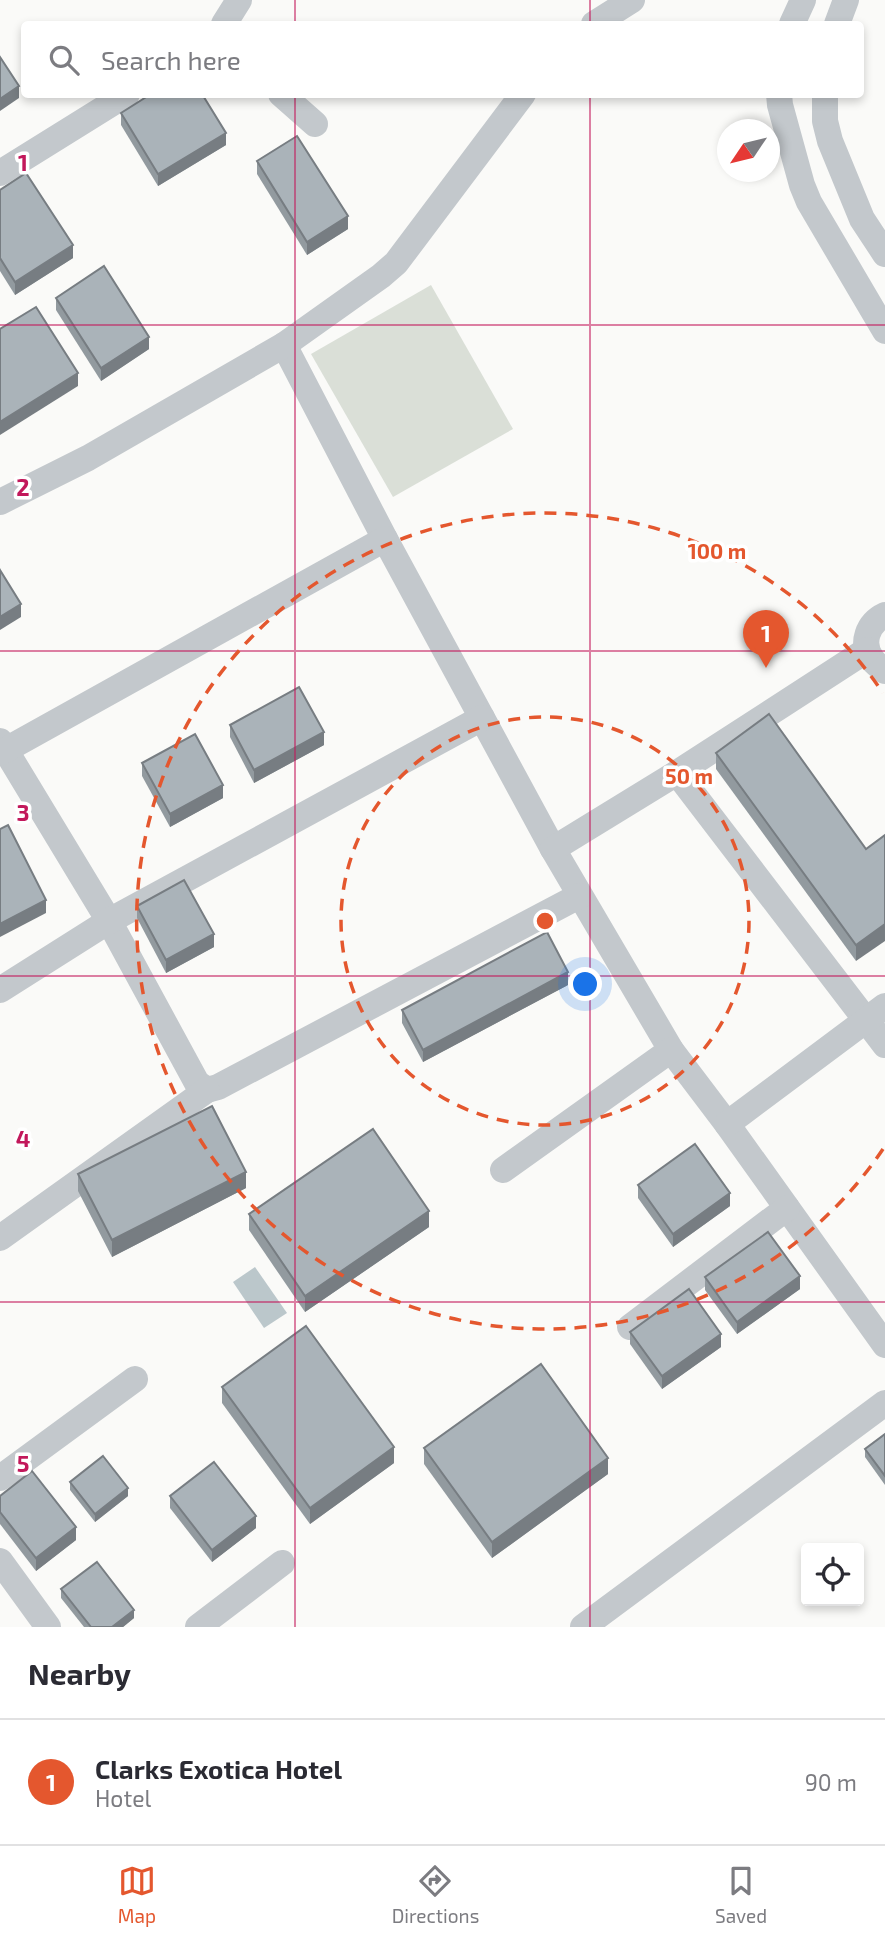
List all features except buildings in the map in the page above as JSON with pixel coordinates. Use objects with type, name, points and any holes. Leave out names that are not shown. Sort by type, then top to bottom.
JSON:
[{"type":"street","points":[[226,21],[239,0]]},
{"type":"street","points":[[599,21],[632,0]]},
{"type":"street","points":[[793,21],[803,0]]},
{"type":"street","points":[[838,21],[846,0]]},
{"type":"street","points":[[0,173],[121,98]]},
{"type":"street","points":[[286,98],[315,124]]},
{"type":"street","points":[[0,502],[88,458],[284,345],[381,276],[396,263],[520,98]]},
{"type":"street","points":[[779,98],[809,202],[885,331]]},
{"type":"street","points":[[825,98],[825,121],[830,141],[863,219],[885,254]]},
{"type":"street","points":[[284,345],[553,849],[671,1050],[885,1345]]},
{"type":"street","points":[[207,1090],[197,1083],[109,921],[2,747],[386,539]]},
{"type":"street","points":[[553,849],[677,773],[880,665],[866,637],[872,624],[884,612]]},
{"type":"street","points":[[0,990],[109,921],[482,718]]},
{"type":"street","points":[[677,773],[876,1013],[885,1045]]},
{"type":"street","points":[[0,1238],[207,1090],[218,1087],[579,896]]},
{"type":"street","points":[[727,1124],[876,1013]]},
{"type":"street","points":[[503,1170],[671,1050]]},
{"type":"street","points":[[630,1327],[787,1208]]},
{"type":"street","points":[[0,1478],[135,1379]]},
{"type":"street","points":[[583,1627],[885,1403]]},
{"type":"street","points":[[0,1561],[48,1627]]},
{"type":"street","points":[[198,1627],[282,1563]]},
{"type":"shaded area","points":[[431,285],[513,429],[393,497],[311,354]]},
{"type":"shaded area","points":[[255,1267],[287,1313],[264,1328],[233,1282]]},
{"type":"place","name":"Clarks Exotica Hotel","points":[[766,668]]}]
